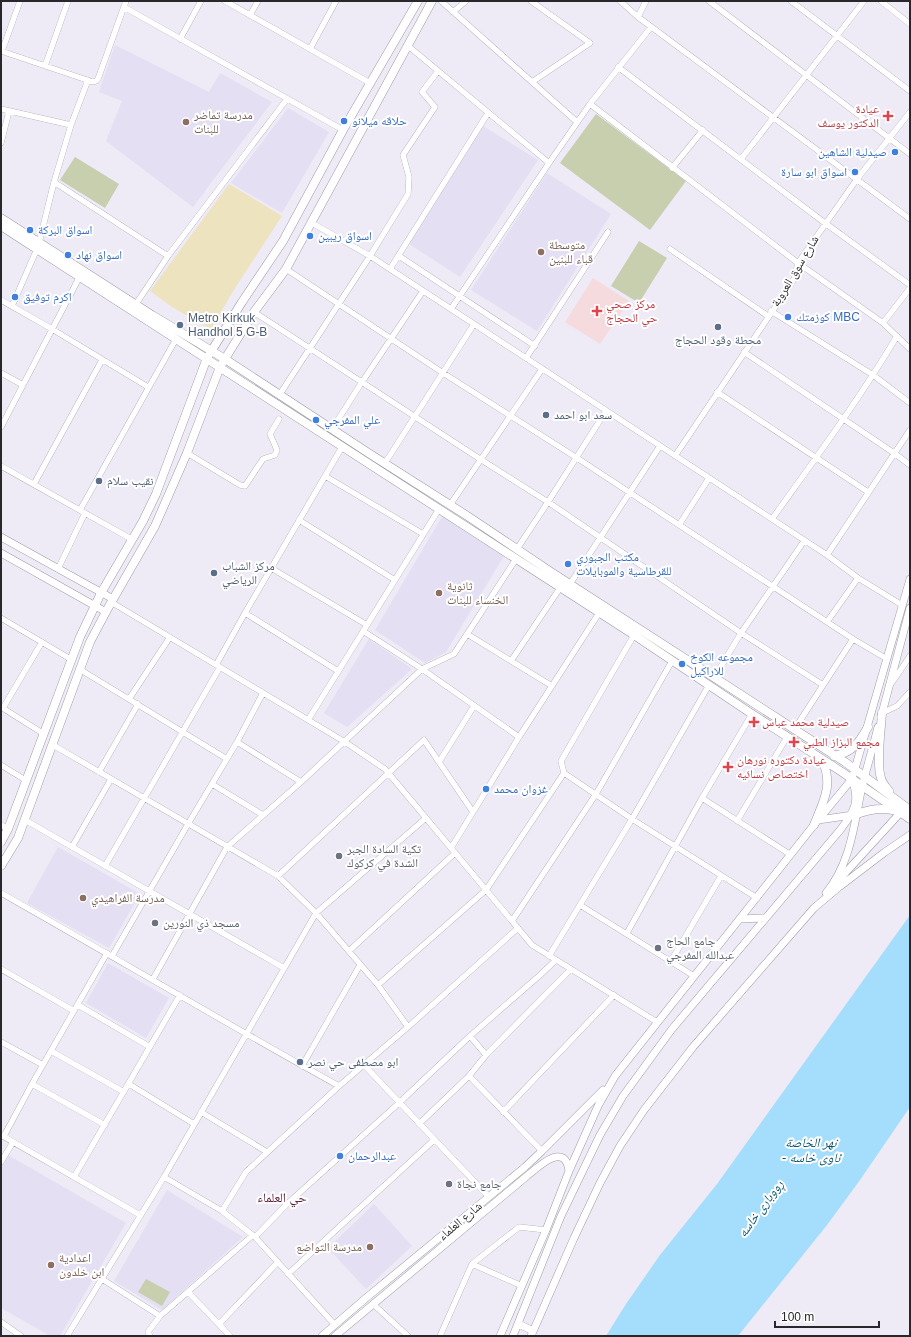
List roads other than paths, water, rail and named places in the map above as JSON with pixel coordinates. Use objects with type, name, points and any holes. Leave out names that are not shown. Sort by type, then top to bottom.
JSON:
[{"type":"main road","points":[[1,842],[5,827],[26,781],[72,660],[95,606],[101,593],[133,540],[156,494],[207,358],[242,302],[284,241],[343,130],[418,1]]},
{"type":"main road","points":[[1,866],[18,838],[81,670],[90,642],[155,526],[187,453],[220,367],[254,312],[286,269],[432,1]]},
{"type":"main road","points":[[1,218],[80,276],[634,635],[910,819]]},
{"type":"main road","points":[[1,226],[136,304],[280,394],[856,770],[910,810]]},
{"type":"main road","points":[[882,713],[879,762],[880,772],[885,786],[894,798]]},
{"type":"main road","points":[[834,756],[845,753],[854,748],[868,727]]},
{"type":"main road","points":[[816,823],[828,784],[828,774],[822,759]]},
{"type":"main road","points":[[855,816],[867,810],[878,809],[891,809],[901,812]]},
{"type":"street","points":[[20,1],[2,51],[93,82],[96,81],[125,4],[180,39],[343,130]]},
{"type":"street","points":[[45,66],[68,1]]},
{"type":"street","points":[[180,39],[201,1]]},
{"type":"street","points":[[225,1],[370,82]]},
{"type":"street","points":[[250,15],[258,1]]},
{"type":"street","points":[[310,49],[336,1]]},
{"type":"street","points":[[441,1],[577,122]]},
{"type":"street","points":[[453,12],[466,1]]},
{"type":"street","points":[[531,1],[590,43],[532,82]]},
{"type":"street","points":[[620,1],[651,27],[910,219]]},
{"type":"street","points":[[638,17],[646,1]]},
{"type":"street","points":[[709,1],[910,154]]},
{"type":"street","points":[[791,1],[836,37],[910,91]]},
{"type":"street","points":[[741,159],[864,1]]},
{"type":"street","points":[[881,1],[910,24]]},
{"type":"street","points":[[451,309],[577,122],[618,67],[651,27]]},
{"type":"street","points":[[407,45],[549,163]]},
{"type":"street","points":[[618,67],[910,287],[883,323]]},
{"type":"street","points":[[280,394],[370,256],[408,194],[409,177],[403,155],[435,107],[422,92],[438,71]]},
{"type":"street","points":[[12,306],[38,246],[54,182],[71,125],[88,80]]},
{"type":"street","points":[[136,304],[168,256],[287,99]]},
{"type":"street","points":[[590,104],[798,263],[883,323],[910,349]]},
{"type":"street","points":[[1,109],[71,125]]},
{"type":"street","points":[[1,143],[9,111]]},
{"type":"street","name":"شارع سوق العروبة","points":[[675,456],[794,279],[798,263],[825,223],[889,137],[910,112]]},
{"type":"street","points":[[390,269],[488,113]]},
{"type":"street","points":[[672,168],[703,130]]},
{"type":"street","points":[[54,182],[168,256]]},
{"type":"street","points":[[312,223],[370,256],[827,555],[858,578],[902,605]]},
{"type":"street","points":[[526,358],[608,232]]},
{"type":"street","points":[[670,249],[770,314],[874,375],[910,403]]},
{"type":"street","points":[[398,256],[535,346]]},
{"type":"street","points":[[286,269],[852,639],[887,659]]},
{"type":"street","points":[[1,427],[80,276]]},
{"type":"street","points":[[332,429],[423,291]]},
{"type":"street","points":[[1,300],[52,328],[148,387]]},
{"type":"street","points":[[254,312],[548,502],[741,633],[823,685]]},
{"type":"street","points":[[385,463],[474,324]]},
{"type":"street","points":[[772,520],[874,375],[897,336]]},
{"type":"street","points":[[58,569],[83,512],[148,387],[176,339]]},
{"type":"street","points":[[744,352],[910,465]]},
{"type":"street","points":[[34,484],[102,360]]},
{"type":"street","points":[[450,505],[542,369]]},
{"type":"street","points":[[1,373],[23,385]]},
{"type":"street","points":[[718,392],[868,492]]},
{"type":"street","points":[[517,549],[606,411]]},
{"type":"street","points":[[187,453],[240,485],[245,486],[263,459],[274,455],[277,450],[270,434],[279,419]]},
{"type":"street","points":[[827,555],[910,430]]},
{"type":"street","points":[[570,584],[660,446]]},
{"type":"street","points":[[105,866],[182,732],[245,613],[342,447]]},
{"type":"street","points":[[1,466],[133,540]]},
{"type":"street","points":[[325,476],[423,534]]},
{"type":"street","points":[[679,525],[709,478]]},
{"type":"street","points":[[308,720],[439,509]]},
{"type":"street","points":[[299,520],[394,580]]},
{"type":"street","points":[[1,537],[101,593],[170,637],[345,742],[385,769],[532,945],[657,1022]]},
{"type":"street","points":[[714,678],[741,633],[774,587],[804,541]]},
{"type":"street","points":[[1,553],[106,612]]},
{"type":"street","points":[[153,979],[227,847],[345,742],[422,669],[454,654],[516,559]]},
{"type":"street","points":[[271,568],[367,625]]},
{"type":"street","points":[[827,622],[858,578]]},
{"type":"street","points":[[500,1336],[598,1106],[620,1068],[852,779],[856,770],[910,579]]},
{"type":"street","points":[[511,661],[560,588]]},
{"type":"street","points":[[814,908],[832,885],[844,864],[850,848],[862,786],[910,608]]},
{"type":"street","points":[[245,613],[338,671]]},
{"type":"street","points":[[450,848],[599,613]]},
{"type":"street","points":[[1,618],[72,660]]},
{"type":"street","points":[[363,631],[422,669],[519,737]]},
{"type":"street","points":[[467,634],[552,686]]},
{"type":"street","points":[[634,635],[561,761],[564,773],[632,819],[757,898]]},
{"type":"street","points":[[129,699],[170,637]]},
{"type":"street","points":[[794,730],[852,639]]},
{"type":"street","points":[[42,642],[2,708],[44,734]]},
{"type":"street","points":[[888,690],[910,656]]},
{"type":"street","points":[[512,921],[596,794],[672,661]]},
{"type":"street","points":[[81,670],[227,759]]},
{"type":"street","points":[[549,956],[632,819],[709,685]]},
{"type":"street","points":[[882,713],[897,706],[910,692]]},
{"type":"street","points":[[140,1215],[2,1136],[74,1011],[149,891],[227,759],[263,693]]},
{"type":"street","points":[[99,772],[138,704]]},
{"type":"street","points":[[439,762],[474,706]]},
{"type":"street","points":[[626,933],[702,798],[752,714]]},
{"type":"street","points":[[737,821],[788,737]]},
{"type":"street","points":[[278,876],[424,740],[473,812]]},
{"type":"street","points":[[237,742],[301,782]]},
{"type":"street","points":[[53,745],[278,876],[316,913],[349,951],[378,985],[408,1028]]},
{"type":"street","points":[[1,765],[26,781]]},
{"type":"street","points":[[378,985],[486,890],[564,773]]},
{"type":"street","points":[[72,847],[111,779]]},
{"type":"street","points":[[852,779],[857,798],[854,808],[855,816]]},
{"type":"street","points":[[212,784],[263,815]]},
{"type":"street","points":[[702,798],[790,855]]},
{"type":"street","points":[[518,1324],[532,1333],[600,1183],[620,1146],[644,1110],[692,1047],[814,908],[901,812]]},
{"type":"street","points":[[816,823],[855,816]]},
{"type":"street","points":[[513,1336],[561,1216],[600,1135],[623,1096],[672,1029],[841,829],[855,816]]},
{"type":"street","points":[[67,1336],[164,1177],[316,913],[426,818]]},
{"type":"street","points":[[25,820],[284,968]]},
{"type":"street","points":[[814,908],[879,856],[910,835]]},
{"type":"street","points":[[349,951],[455,853]]},
{"type":"street","points":[[671,961],[721,876]]},
{"type":"street","points":[[1,893],[153,979],[246,1035],[338,1086]]},
{"type":"street","points":[[580,905],[694,976]]},
{"type":"street","points":[[740,919],[765,918]]},
{"type":"street","points":[[222,1211],[246,1172],[338,1086],[408,1028],[518,928]]},
{"type":"street","points":[[150,1336],[148,1332],[160,1316],[254,1236],[470,1036],[556,960]]},
{"type":"street","points":[[302,1066],[360,965]]},
{"type":"street","points":[[1,969],[74,1011]]},
{"type":"street","points":[[419,1124],[469,1076],[486,1054],[571,969]]},
{"type":"street","points":[[503,1112],[614,995]]},
{"type":"street","points":[[74,1177],[180,996]]},
{"type":"street","points":[[78,1005],[150,1047]]},
{"type":"street","points":[[470,1036],[486,1054]]},
{"type":"street","points":[[1,1042],[43,1065]]},
{"type":"street","points":[[51,1051],[124,1092]]},
{"type":"street","points":[[364,1065],[489,1197]]},
{"type":"street","points":[[469,1076],[542,1151]]},
{"type":"street","points":[[32,1084],[105,1125]]},
{"type":"street","points":[[129,1084],[194,1124]]},
{"type":"street","name":"شارع العلماء","points":[[322,1336],[542,1151],[610,1084]]},
{"type":"street","points":[[201,1112],[267,1152]]},
{"type":"street","points":[[288,1274],[434,1140]]},
{"type":"street","points":[[1,1162],[13,1142]]},
{"type":"street","name":"شارع العلماء","points":[[335,1336],[547,1160],[558,1156],[564,1159],[568,1165],[569,1171]]},
{"type":"street","points":[[164,1177],[222,1211],[254,1236],[334,1325]]},
{"type":"street","points":[[552,1212],[561,1216]]},
{"type":"street","points":[[440,1336],[472,1264],[519,1227],[546,1230]]},
{"type":"street","points":[[219,1324],[278,1262]]},
{"type":"street","points":[[472,1264],[522,1286]]},
{"type":"street","points":[[102,1278],[160,1316]]},
{"type":"street","points":[[188,1292],[230,1336]]},
{"type":"street","points":[[373,1304],[408,1336]]},
{"type":"street","points":[[1,1322],[12,1333],[21,1336]]},
{"type":"water","name":"نهر الخاصة - ئاوی خاسە","points":[[910,915],[910,1107],[860,1180],[827,1225],[738,1336],[606,1336],[660,1255],[717,1184]]},
{"type":"place","name":"عيادة الدكتور يوسف","points":[[888,116]]},
{"type":"place","name":"حلاقه ميلانو","points":[[344,121]]},
{"type":"place","name":"مدرسة تماضر للبنات","points":[[186,122]]},
{"type":"place","name":"صيدلية الشاهين","points":[[895,152]]},
{"type":"place","name":"اسواق ابو سارة","points":[[855,172]]},
{"type":"place","name":"اسواق البركة","points":[[30,230]]},
{"type":"place","name":"اسواق ريبين","points":[[310,236]]},
{"type":"place","name":"متوسطة قباء للبنين","points":[[541,252]]},
{"type":"place","name":"اسواق نهاد","points":[[68,255]]},
{"type":"place","name":"اكرم توفيق","points":[[15,297]]},
{"type":"place","name":"مركز صحي حي الحجاج","points":[[597,311]]},
{"type":"place","name":"كوزمتك MBC","points":[[788,317]]},
{"type":"place","name":"Metro Kirkuk Handhol 5 G-B","points":[[180,325]]},
{"type":"place","name":"محطة وقود الحجاج","points":[[718,327]]},
{"type":"place","name":"سعد ابو احمد","points":[[546,415]]},
{"type":"place","name":"علي المفرجي","points":[[316,420]]},
{"type":"place","name":"نقيب سلام","points":[[99,481]]},
{"type":"place","name":"مكتب الجبوري للقرطاسية والموبايلات","points":[[568,564]]},
{"type":"place","name":"مركز الشباب الرياضي","points":[[214,573]]},
{"type":"place","name":"ثانوية الخنساء للبنات","points":[[439,593]]},
{"type":"place","name":"مجموعه الكوخ للاراكيل","points":[[682,664]]},
{"type":"place","name":"صيدلية محمد عباس","points":[[754,722]]},
{"type":"place","name":"مجمع البزاز الطبي","points":[[794,742]]},
{"type":"place","name":"عيادة دكتوره نورهان اختصاص نسائيه","points":[[728,767]]},
{"type":"place","name":"غزوان محمد","points":[[486,789]]},
{"type":"place","name":"تكية السادة الجبر الشدة في كركوك","points":[[339,856]]},
{"type":"place","name":"مدرسة الفراهيدي","points":[[83,898]]},
{"type":"place","name":"مسجد ذي النورين","points":[[155,923]]},
{"type":"place","name":"جامع الحاج عبدالله المفرجي","points":[[658,948]]},
{"type":"place","name":"ابو مصطفى حي نصر","points":[[300,1062]]},
{"type":"place","name":"عبدالرحمان","points":[[340,1156]]},
{"type":"place","name":"جامع نجاة","points":[[449,1184]]},
{"type":"place","name":"مدرسة التواضع","points":[[370,1247]]},
{"type":"place","name":"اعدادية ابن خلدون","points":[[51,1265]]},
{"type":"district","name":"حي العلماء","points":[[282,1197]]},
{"type":"water label","name":"ڕووباری خاسە","points":[[760,1208]]}]
